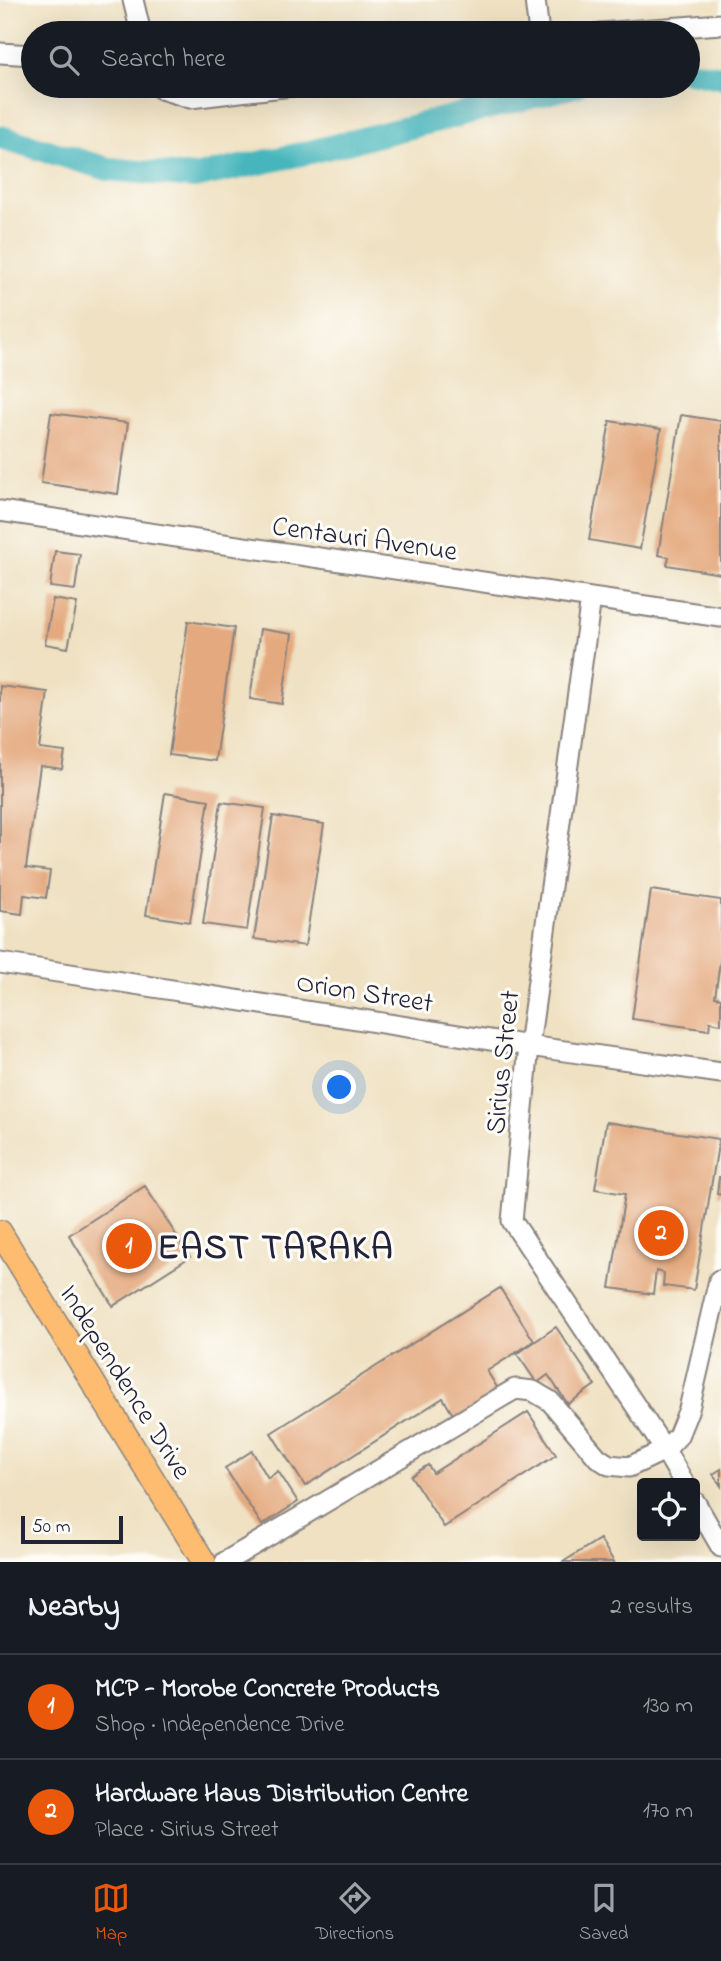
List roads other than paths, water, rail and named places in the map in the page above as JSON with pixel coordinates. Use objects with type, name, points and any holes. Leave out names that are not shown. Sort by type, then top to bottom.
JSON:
[{"type":"main road","name":"Independence Drive","points":[[0,1232],[204,1562]]},
{"type":"street","points":[[133,0],[138,21]]},
{"type":"street","points":[[535,0],[538,21]]},
{"type":"street","points":[[700,26],[721,24]]},
{"type":"street","points":[[0,53],[21,54]]},
{"type":"street","name":"Centauri Avenue","points":[[0,511],[721,617]]},
{"type":"street","name":"Sirius Street","points":[[591,598],[529,1046],[512,1221],[681,1478]]},
{"type":"street","name":"Orion Street","points":[[0,962],[529,1046],[721,1073]]},
{"type":"street","points":[[225,1562],[515,1389],[533,1391],[550,1401],[598,1458],[609,1465],[629,1467],[665,1450],[678,1436],[689,1409],[719,1280]]},
{"type":"street","points":[[700,1511],[721,1548]]},
{"type":"waterway","points":[[700,73],[721,77]]},
{"type":"waterway","points":[[0,137],[108,169],[194,177],[306,153],[527,98]]},
{"type":"place","name":"Hardware Haus Distribution Centre","points":[[661,1233]]},
{"type":"place","name":"MCP - Morobe Concrete Products","points":[[129,1246]]},
{"type":"district","name":"EAST TARAKA","points":[[276,1246]]}]
